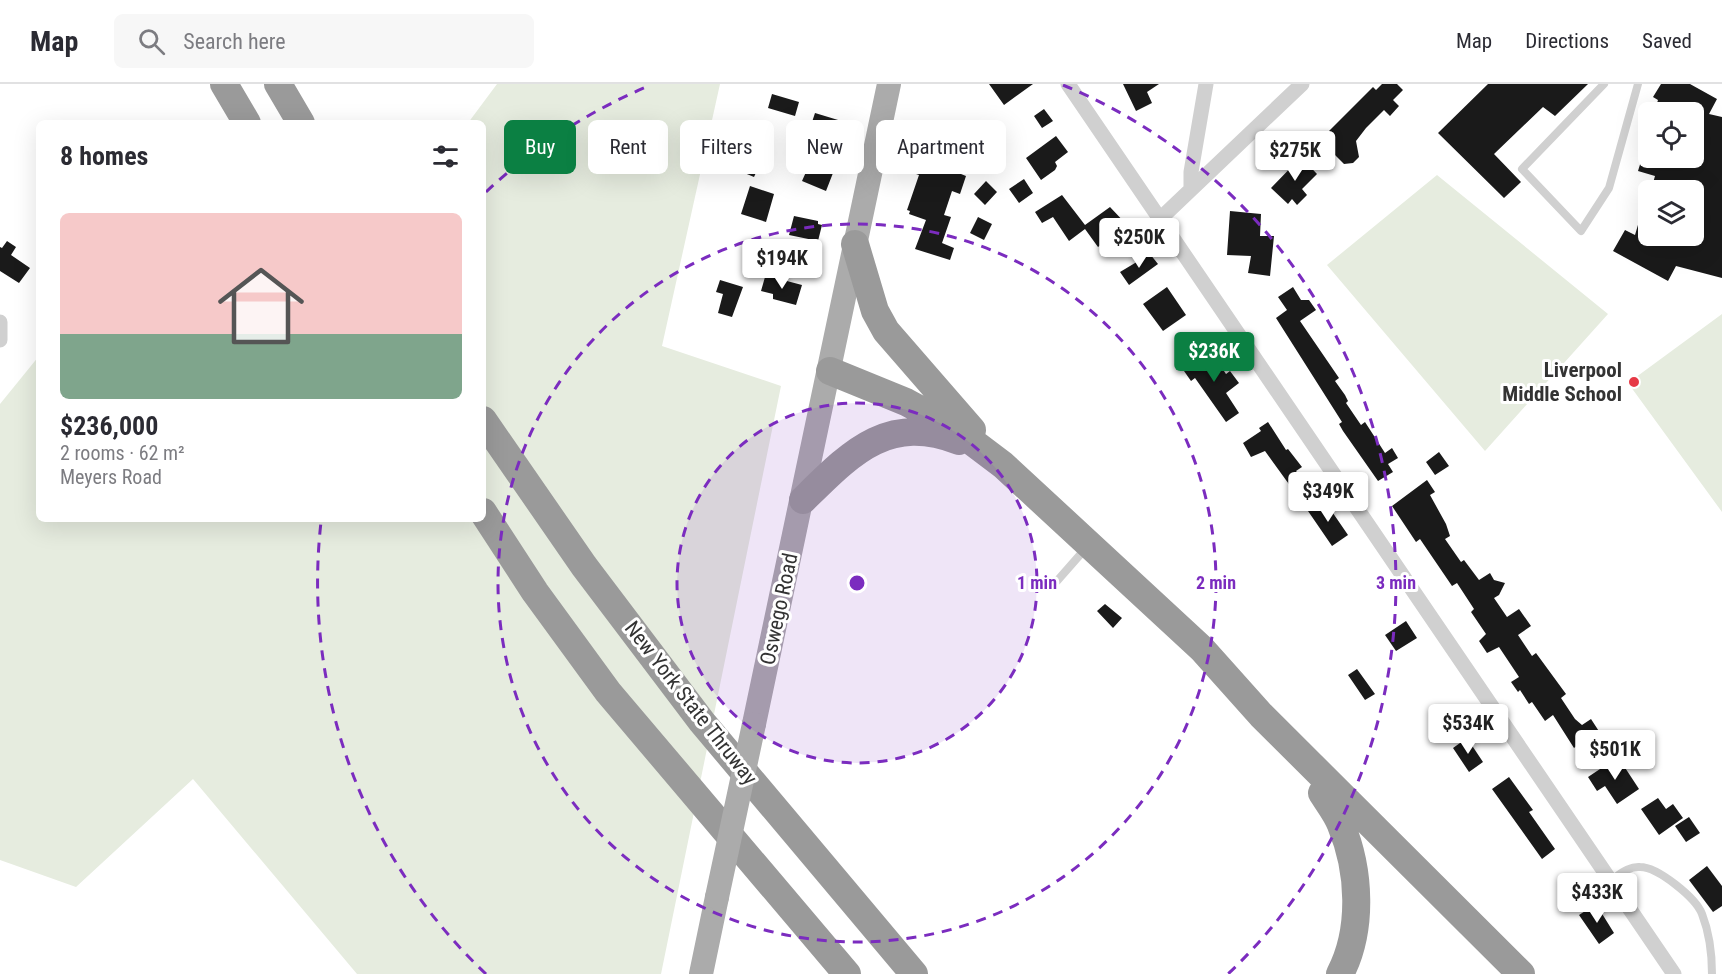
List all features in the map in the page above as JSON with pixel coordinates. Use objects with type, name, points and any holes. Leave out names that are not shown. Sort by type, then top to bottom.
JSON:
[{"type":"highway","points":[[225,84],[245,120]]},
{"type":"highway","points":[[278,84],[295,120]]},
{"type":"highway","points":[[855,244],[874,312],[886,331],[1003,465]]},
{"type":"highway","points":[[830,371],[906,402],[954,428],[1003,465],[1202,649],[1261,715],[1521,974]]},
{"type":"highway","name":"New York State Thruway","points":[[486,424],[584,566],[702,722],[914,974]]},
{"type":"highway","points":[[802,500],[856,449],[883,437],[916,432],[948,437],[1003,465]]},
{"type":"highway","points":[[486,517],[535,592],[608,692],[847,974]]},
{"type":"highway","points":[[1132,583],[1191,658],[1322,793],[1504,974]]},
{"type":"highway","points":[[1322,793],[1340,823],[1351,854],[1356,895],[1353,935],[1340,974]]},
{"type":"highway","points":[[761,875],[824,974]]},
{"type":"highway","points":[[841,888],[868,909],[931,974]]},
{"type":"main road","name":"Oswego Road","points":[[701,974],[889,84]]},
{"type":"street","points":[[1068,84],[1674,974]]},
{"type":"street","points":[[1191,189],[1191,172],[1206,84]]},
{"type":"street","points":[[1160,219],[1302,84]]},
{"type":"lane","points":[[1605,84],[1522,169],[1581,231],[1609,188],[1638,84]]},
{"type":"lane","points":[[1057,581],[1089,544]]},
{"type":"lane","points":[[1611,880],[1629,869],[1641,867],[1668,879],[1682,890],[1701,912],[1711,952],[1712,974]]},
{"type":"shaded area","points":[[497,84],[720,84],[712,120],[680,120],[680,174],[700,174],[662,346],[781,386],[661,974],[357,974],[193,779],[76,887],[0,860],[0,404],[36,360],[36,522],[486,522],[486,120],[470,120]]},
{"type":"shaded area","points":[[1437,175],[1608,314],[1485,451],[1327,265]]},
{"type":"shaded area","points":[[1722,314],[1722,512],[1628,383]]},
{"type":"building","points":[[989,84],[1033,84],[1004,105]]},
{"type":"building","points":[[1123,84],[1159,84],[1147,92],[1152,103],[1136,111]]},
{"type":"building","points":[[1382,84],[1397,84],[1403,90],[1393,100],[1399,106],[1390,116],[1384,110],[1366,128],[1356,141],[1359,157],[1353,163],[1344,164],[1320,140],[1373,87],[1376,90]]},
{"type":"building","points":[[1488,84],[1588,84],[1555,116],[1543,107],[1494,154],[1521,182],[1504,198],[1438,133]]},
{"type":"building","points":[[1661,84],[1690,84],[1717,99],[1709,114],[1722,117],[1722,278],[1676,266],[1668,281],[1613,251],[1625,230],[1635,235],[1638,225],[1638,246],[1704,246],[1704,180],[1654,180],[1655,176],[1638,171],[1639,168],[1704,168],[1704,102],[1657,102],[1658,100],[1653,97]]},
{"type":"building","points":[[772,94],[799,102],[795,116],[768,108]]},
{"type":"building","points":[[1044,109],[1053,121],[1042,128],[1034,116]]},
{"type":"building","points":[[815,113],[838,120],[813,120]]},
{"type":"building","points":[[1056,136],[1068,152],[1055,162],[1057,166],[1055,170],[1041,180],[1026,158]]},
{"type":"building","points":[[1301,157],[1317,174],[1302,189],[1307,195],[1297,205],[1292,199],[1288,204],[1271,188]]},
{"type":"building","points":[[805,174],[833,174],[826,191],[802,181]]},
{"type":"building","points":[[916,174],[966,176],[960,194],[952,191],[944,215],[951,217],[942,243],[954,248],[950,260],[915,249],[926,220],[909,214],[910,211],[907,210],[919,175]]},
{"type":"building","points":[[1024,179],[1033,193],[1019,203],[1009,189]]},
{"type":"building","points":[[986,181],[997,192],[985,205],[974,194]]},
{"type":"building","points":[[750,186],[774,194],[766,222],[741,214]]},
{"type":"building","points":[[1062,195],[1085,225],[1110,207],[1127,225],[1098,247],[1085,229],[1069,241],[1053,217],[1042,223],[1035,212]]},
{"type":"building","points":[[1230,211],[1261,214],[1260,236],[1274,236],[1270,276],[1248,273],[1251,256],[1227,255]]},
{"type":"building","points":[[794,216],[818,221],[818,224],[822,225],[818,241],[789,235]]},
{"type":"building","points":[[978,217],[992,224],[984,240],[970,233]]},
{"type":"building","points":[[7,241],[16,247],[11,255],[30,268],[19,283],[0,271],[0,247],[2,248]]},
{"type":"building","points":[[1150,254],[1158,264],[1129,285],[1120,272]]},
{"type":"building","points":[[765,277],[802,285],[796,305],[773,299],[773,294],[761,291]]},
{"type":"building","points":[[720,280],[743,287],[732,317],[718,313],[723,294],[716,292]]},
{"type":"building","points":[[1167,287],[1186,315],[1163,331],[1143,304]]},
{"type":"building","points":[[1293,287],[1301,300],[1309,300],[1316,310],[1300,321],[1339,378],[1335,381],[1348,401],[1346,403],[1361,425],[1365,422],[1385,453],[1392,448],[1398,458],[1388,464],[1393,472],[1378,481],[1343,431],[1339,424],[1342,422],[1276,318],[1287,310],[1278,297]]},
{"type":"building","points":[[1209,349],[1226,374],[1230,371],[1239,383],[1226,393],[1239,413],[1226,422],[1195,378],[1191,381],[1184,371],[1193,366],[1190,362]]},
{"type":"building","points":[[1268,422],[1286,450],[1288,449],[1302,467],[1296,471],[1302,479],[1291,487],[1265,451],[1251,457],[1243,443],[1261,431],[1259,428]]},
{"type":"building","points":[[1439,452],[1449,466],[1435,475],[1426,462]]},
{"type":"building","points":[[1427,480],[1435,492],[1430,495],[1450,536],[1445,539],[1461,562],[1464,560],[1479,580],[1490,573],[1494,580],[1505,583],[1499,595],[1494,598],[1507,617],[1519,609],[1531,626],[1518,635],[1532,656],[1536,653],[1566,694],[1561,698],[1575,719],[1582,725],[1591,719],[1604,739],[1585,752],[1579,744],[1574,748],[1553,715],[1545,721],[1532,702],[1529,704],[1520,690],[1518,692],[1511,682],[1519,677],[1499,647],[1487,653],[1479,641],[1486,634],[1471,612],[1474,609],[1457,583],[1452,586],[1420,539],[1416,542],[1392,506]]},
{"type":"building","points":[[1324,500],[1348,535],[1332,546],[1308,511]]},
{"type":"building","points":[[1105,604],[1122,618],[1113,628],[1097,611]]},
{"type":"building","points":[[1406,621],[1417,638],[1396,651],[1385,635]]},
{"type":"building","points":[[1357,669],[1375,694],[1365,700],[1348,675]]},
{"type":"building","points":[[1467,738],[1483,762],[1469,772],[1453,748]]},
{"type":"building","points":[[1618,757],[1639,789],[1617,804],[1605,786],[1597,791],[1588,777]]},
{"type":"building","points":[[1509,777],[1533,810],[1529,812],[1555,849],[1542,859],[1492,789]]},
{"type":"building","points":[[1658,798],[1666,809],[1673,804],[1683,818],[1659,835],[1641,809]]},
{"type":"building","points":[[1689,817],[1700,833],[1686,842],[1675,826]]},
{"type":"building","points":[[1707,866],[1722,886],[1722,906],[1713,912],[1689,880]]},
{"type":"building","points":[[1596,904],[1614,933],[1599,944],[1579,915]]},
{"type":"place","name":"Liverpool Middle School","points":[[1634,382]]}]
